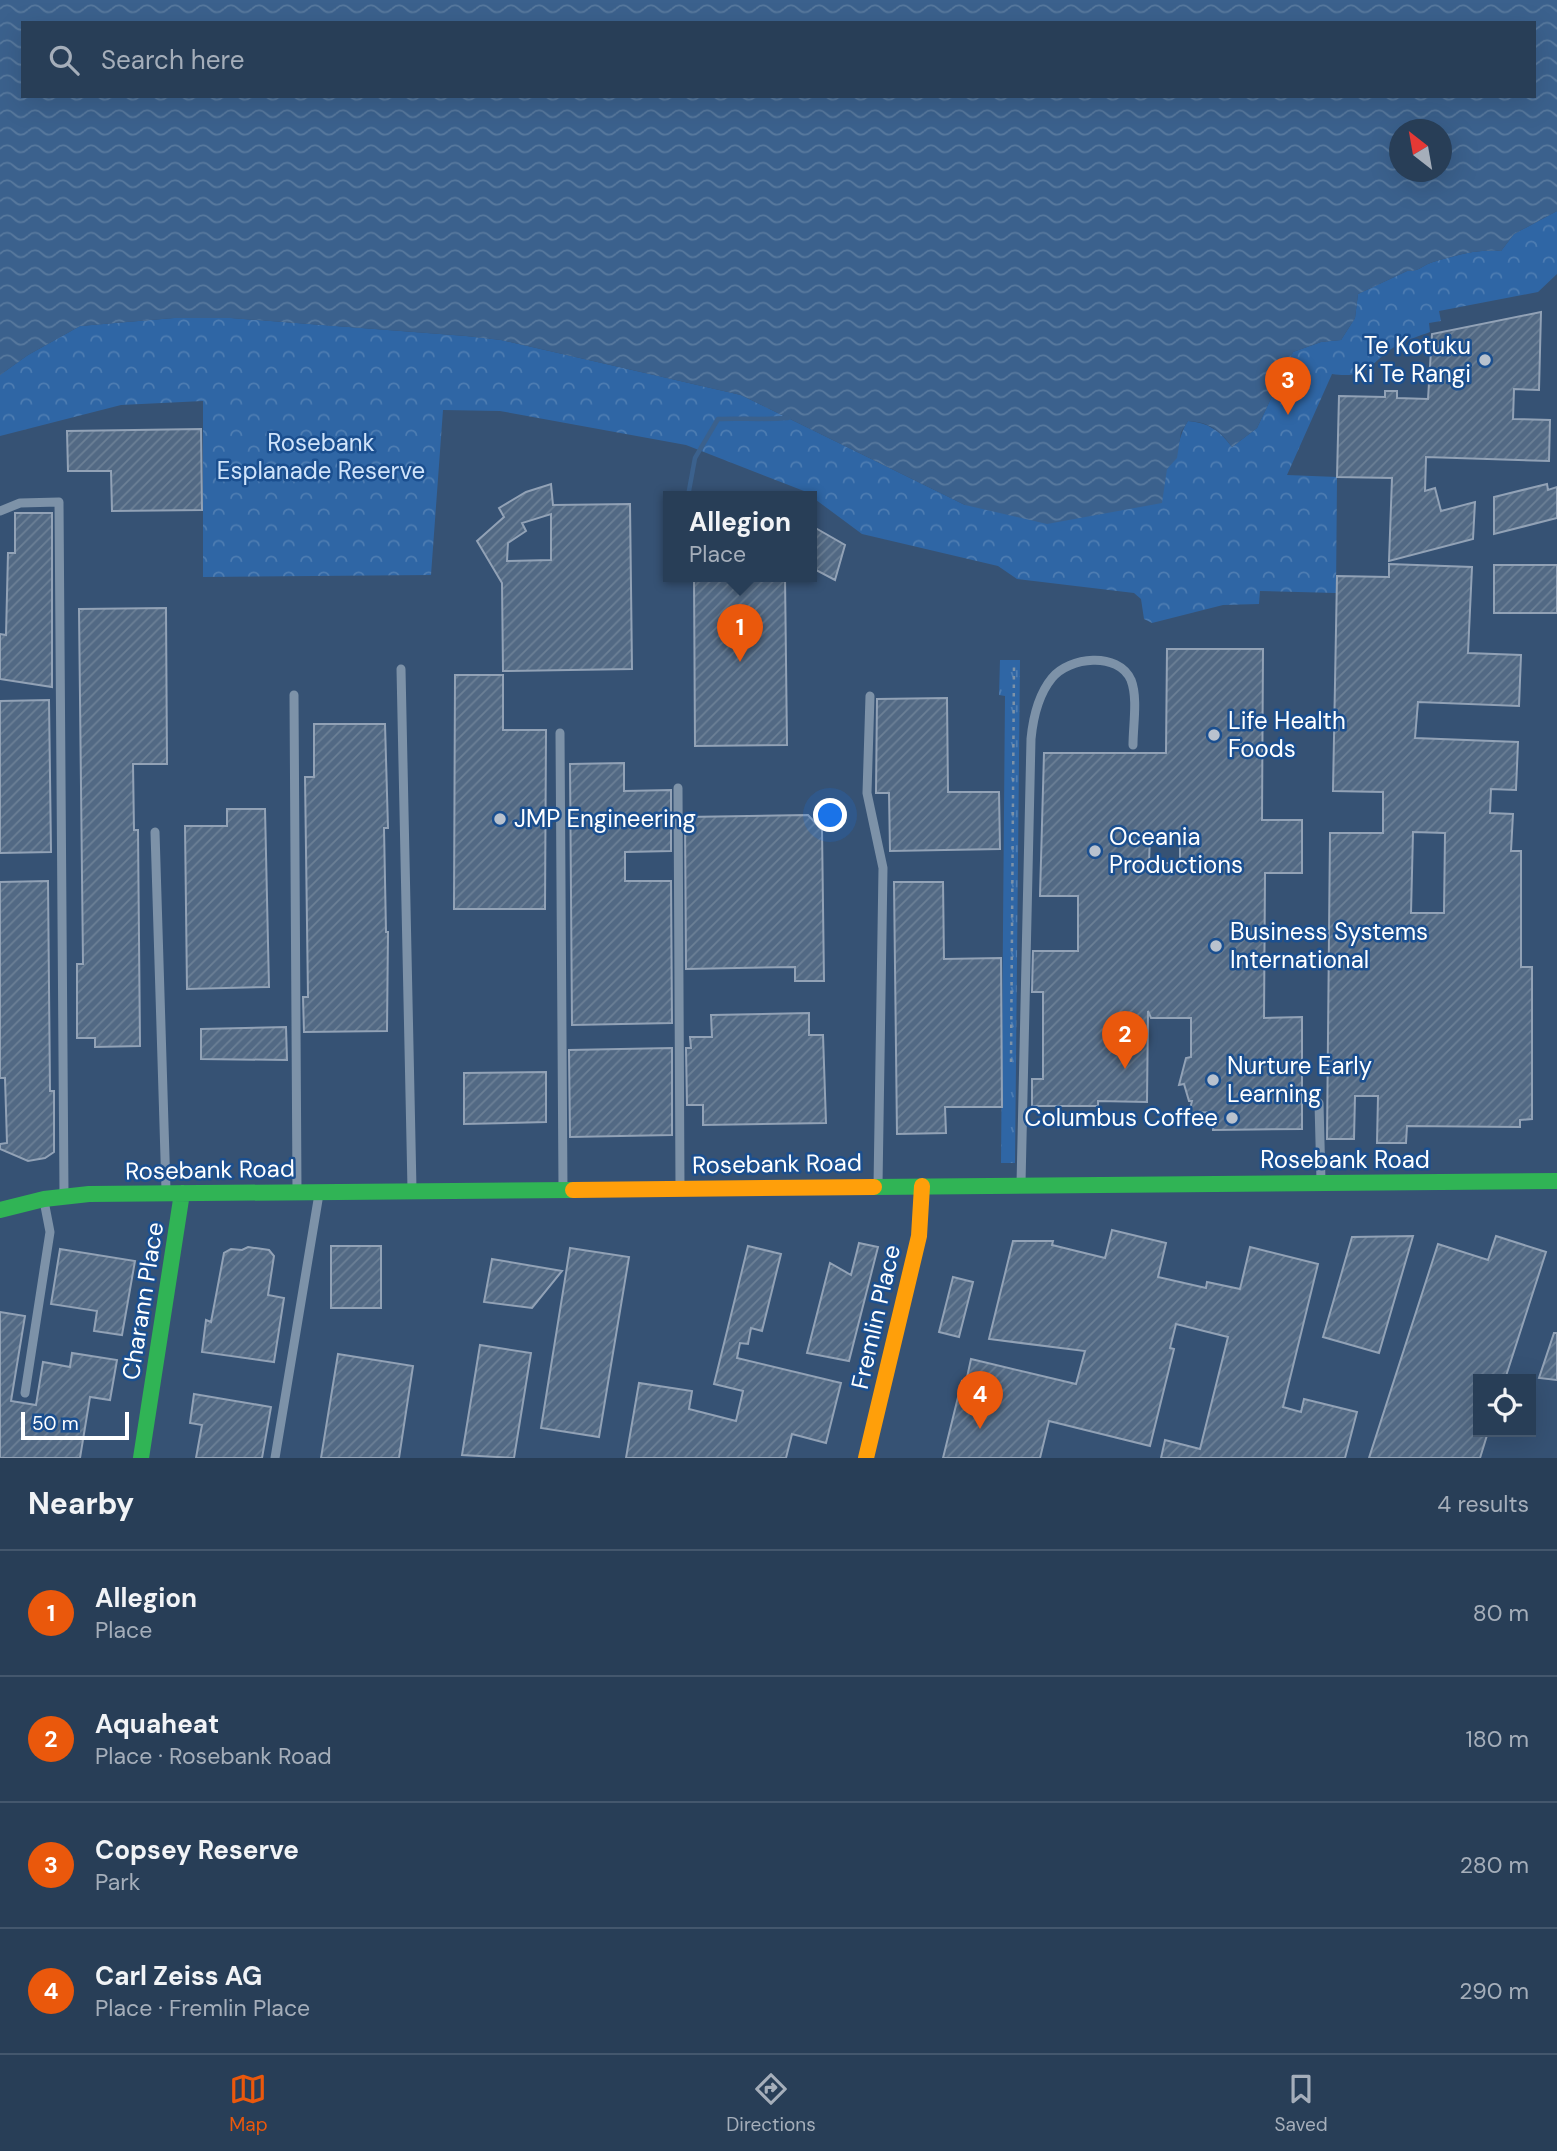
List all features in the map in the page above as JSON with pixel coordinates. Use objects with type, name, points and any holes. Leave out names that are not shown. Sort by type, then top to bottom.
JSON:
[{"type":"main road","name":"Rosebank Road","points":[[0,1210],[64,1195],[1557,1181]]},
{"type":"main road","name":"Fremlin Place","points":[[866,1458],[919,1236],[922,1186]]},
{"type":"main road","name":"Charann Place","points":[[141,1458],[178,1236],[174,1193]]},
{"type":"lane","points":[[0,512],[20,503],[58,502],[64,1195]]},
{"type":"lane","points":[[1021,1185],[1031,739],[1033,719],[1052,678],[1077,664],[1096,661],[1119,666],[1130,680],[1133,692],[1133,745]]},
{"type":"lane","points":[[401,669],[412,1191]]},
{"type":"lane","points":[[294,695],[297,1192]]},
{"type":"lane","points":[[870,696],[867,793],[883,868],[878,1186]]},
{"type":"lane","points":[[560,733],[564,1189]]},
{"type":"lane","points":[[678,788],[680,1188]]},
{"type":"lane","points":[[155,832],[174,1193]]},
{"type":"lane","points":[[1318,1103],[1321,1183]]},
{"type":"lane","points":[[275,1458],[319,1192]]},
{"type":"lane","points":[[25,1393],[50,1232],[44,1199]]},
{"type":"path","points":[[1011,1065],[1014,666]]},
{"type":"green space","name":"Rosebank Esplanade Reserve","points":[[1557,211],[1557,274],[1538,292],[1439,311],[1441,321],[1429,323],[1430,332],[1399,344],[1363,371],[1345,375],[1332,374],[1287,475],[1337,477],[1336,593],[1260,591],[1259,604],[1223,605],[1152,623],[1144,619],[1141,599],[1134,593],[1017,579],[998,566],[862,534],[817,501],[817,491],[804,491],[686,445],[500,411],[443,410],[431,575],[203,577],[203,401],[121,405],[0,436],[0,375],[28,355],[80,326],[174,318],[231,318],[501,340],[741,395],[965,505],[1167,469],[1188,421],[1213,428],[1232,447],[1257,428],[1293,352],[1321,342],[1341,340],[1355,318],[1358,294],[1433,262],[1475,252],[1501,251],[1514,234]]},
{"type":"green space","points":[[1000,660],[1020,660],[1015,1163],[1001,1163],[1005,696],[999,695]]},
{"type":"water","points":[[0,0],[1557,0],[1557,211],[1514,234],[1501,251],[1475,252],[1433,262],[1358,294],[1355,318],[1341,340],[1321,342],[1293,352],[1257,428],[1232,447],[1213,428],[1188,421],[1181,432],[1177,458],[1167,469],[1162,503],[1047,524],[965,505],[741,395],[501,340],[230,318],[174,318],[80,326],[28,355],[0,375]]},
{"type":"building","points":[[1541,312],[1539,390],[1514,389],[1513,419],[1550,420],[1549,461],[1426,457],[1425,491],[1435,488],[1441,511],[1475,502],[1473,539],[1389,561],[1392,478],[1337,477],[1339,396],[1385,397],[1385,391],[1397,391],[1397,398],[1428,399],[1432,334]]},
{"type":"building","points":[[201,429],[202,510],[112,511],[111,471],[68,471],[67,431]]},
{"type":"building","points":[[551,484],[553,505],[630,504],[632,669],[503,671],[502,583],[477,541],[504,517],[499,508],[526,492]],"holes":[[[551,514],[551,560],[507,561],[508,543],[526,531],[522,523]]]},
{"type":"building","points":[[1547,484],[1548,490],[1557,487],[1557,518],[1494,534],[1494,497]]},
{"type":"building","points":[[15,513],[52,513],[52,687],[0,679],[0,634],[6,635],[8,553],[15,553]]},
{"type":"building","points":[[817,529],[845,545],[835,580],[817,571]]},
{"type":"building","points":[[1389,564],[1472,567],[1468,653],[1521,655],[1519,706],[1418,702],[1415,738],[1518,742],[1516,790],[1491,789],[1490,813],[1513,814],[1511,851],[1521,851],[1521,967],[1532,967],[1532,1119],[1520,1120],[1520,1127],[1407,1126],[1406,1143],[1377,1143],[1378,1096],[1355,1096],[1354,1139],[1327,1139],[1330,833],[1383,833],[1383,792],[1333,791],[1337,576],[1389,577]],"holes":[[[1413,832],[1445,833],[1444,913],[1411,913]]]},
{"type":"building","points":[[1494,565],[1557,565],[1557,613],[1494,613]]},
{"type":"building","points":[[694,582],[785,582],[787,745],[695,746]]},
{"type":"building","points":[[166,608],[167,764],[133,764],[134,830],[138,830],[140,1046],[95,1047],[95,1038],[77,1038],[77,964],[83,964],[79,609]]},
{"type":"building","points":[[1167,649],[1263,649],[1262,820],[1302,820],[1302,873],[1265,873],[1264,1018],[1302,1017],[1302,1129],[1213,1130],[1213,1112],[1189,1113],[1192,1101],[1189,1101],[1184,1084],[1179,1085],[1186,1058],[1191,1057],[1191,1018],[1151,1018],[1148,1011],[1147,1102],[1098,1101],[1098,1106],[1032,1106],[1032,1079],[1043,1079],[1043,992],[1032,992],[1033,951],[1078,951],[1078,896],[1040,896],[1044,753],[1166,753]],"holes":[[[1150,835],[1180,835],[1180,863],[1149,863]]]},
{"type":"building","name":"JMP Engineering","points":[[455,675],[503,675],[503,730],[546,730],[545,909],[454,909]]},
{"type":"building","points":[[947,698],[948,792],[999,792],[1000,849],[890,851],[889,793],[876,793],[877,699]]},
{"type":"building","points":[[49,700],[51,852],[0,853],[0,701]]},
{"type":"building","points":[[314,724],[385,724],[388,828],[384,828],[388,932],[387,1031],[304,1032],[303,997],[308,997],[305,777],[314,777]]},
{"type":"building","points":[[624,763],[624,791],[671,790],[671,851],[625,852],[625,881],[671,881],[672,1023],[572,1025],[570,764]]},
{"type":"building","points":[[227,809],[265,809],[269,987],[187,989],[185,826],[227,826]]},
{"type":"building","points":[[808,815],[822,830],[824,981],[795,981],[795,967],[686,969],[685,817]]},
{"type":"building","points":[[48,881],[50,1091],[54,1091],[54,1152],[45,1158],[28,1161],[0,1149],[0,1144],[7,1143],[5,1078],[0,1078],[0,882]]},
{"type":"building","points":[[894,882],[943,882],[944,959],[1001,958],[1002,1107],[945,1107],[946,1133],[897,1134]]},
{"type":"building","points":[[809,1013],[809,1035],[823,1035],[826,1123],[703,1125],[703,1105],[687,1105],[686,1048],[691,1048],[690,1037],[712,1037],[711,1015]]},
{"type":"building","points":[[286,1027],[287,1060],[201,1059],[201,1029]]},
{"type":"building","points":[[672,1048],[672,1135],[570,1137],[569,1050]]},
{"type":"building","points":[[546,1072],[546,1122],[464,1124],[464,1073]]},
{"type":"building","points":[[1112,1230],[1166,1243],[1158,1277],[1206,1288],[1207,1282],[1240,1289],[1250,1247],[1318,1264],[1283,1407],[1301,1412],[1304,1399],[1357,1412],[1345,1458],[1161,1458],[1165,1440],[1200,1449],[1228,1337],[1176,1324],[1170,1348],[1174,1349],[1150,1446],[1049,1421],[1040,1458],[943,1458],[962,1381],[966,1382],[971,1359],[1076,1384],[1085,1351],[989,1339],[1013,1241],[1053,1241],[1052,1245],[1105,1258]]},
{"type":"building","points":[[1413,1236],[1379,1353],[1323,1337],[1352,1237]]},
{"type":"building","points":[[1496,1236],[1546,1252],[1507,1374],[1473,1374],[1473,1437],[1486,1437],[1480,1458],[1369,1458],[1438,1244],[1488,1260]]},
{"type":"building","points":[[859,1243],[878,1247],[849,1361],[807,1353],[830,1263],[851,1275]]},
{"type":"building","points":[[331,1246],[381,1246],[381,1308],[331,1308]]},
{"type":"building","points":[[748,1246],[781,1254],[762,1331],[751,1328],[748,1344],[740,1343],[737,1358],[841,1383],[826,1443],[792,1434],[786,1458],[626,1458],[639,1383],[692,1391],[689,1409],[736,1421],[743,1391],[714,1384]]},
{"type":"building","points":[[248,1247],[269,1250],[274,1256],[268,1295],[284,1298],[274,1362],[202,1352],[206,1320],[211,1322],[224,1253],[231,1249],[242,1250]]},
{"type":"building","points":[[570,1248],[629,1257],[599,1437],[541,1428]]},
{"type":"building","points":[[60,1249],[135,1261],[122,1335],[94,1331],[97,1311],[51,1304]]},
{"type":"building","points":[[492,1259],[562,1271],[532,1308],[484,1302]]},
{"type":"building","points":[[953,1277],[973,1282],[959,1337],[939,1332]]},
{"type":"building","points":[[0,1312],[25,1316],[11,1401],[36,1405],[43,1362],[70,1367],[72,1353],[117,1360],[110,1400],[90,1397],[80,1458],[0,1458]]},
{"type":"building","points":[[1554,1333],[1557,1333],[1557,1380],[1539,1378]]},
{"type":"building","points":[[480,1345],[531,1353],[514,1458],[462,1455]]},
{"type":"building","points":[[338,1354],[413,1366],[399,1458],[321,1458]]},
{"type":"building","points":[[194,1394],[271,1407],[262,1458],[196,1458],[202,1425],[190,1423]]},
{"type":"waterway","points":[[689,491],[695,458],[718,419],[788,418]]},
{"type":"traffic: fast","points":[[874,1187],[1557,1181]]},
{"type":"traffic: fast","points":[[0,1210],[44,1199],[89,1194],[573,1190]]},
{"type":"traffic: fast","points":[[141,1458],[182,1193]]},
{"type":"traffic: slow","points":[[866,1458],[919,1236],[922,1186]]},
{"type":"traffic: slow","points":[[573,1190],[874,1187]]},
{"type":"place","name":"Te Kotuku Ki Te Rangi","points":[[1485,360]]},
{"type":"place","name":"Copsey Reserve","points":[[1288,415]]},
{"type":"place","name":"Allegion","points":[[740,662]]},
{"type":"place","name":"Life Health Foods","points":[[1214,735]]},
{"type":"place","name":"JMP Engineering","points":[[500,819]]},
{"type":"place","name":"Oceania Productions","points":[[1095,851]]},
{"type":"place","name":"Business Systems International","points":[[1216,946]]},
{"type":"place","name":"Aquaheat","points":[[1125,1069]]},
{"type":"place","name":"Nurture Early Learning","points":[[1213,1080]]},
{"type":"place","name":"Columbus Coffee","points":[[1232,1118]]},
{"type":"place","name":"Carl Zeiss AG","points":[[980,1429]]}]
